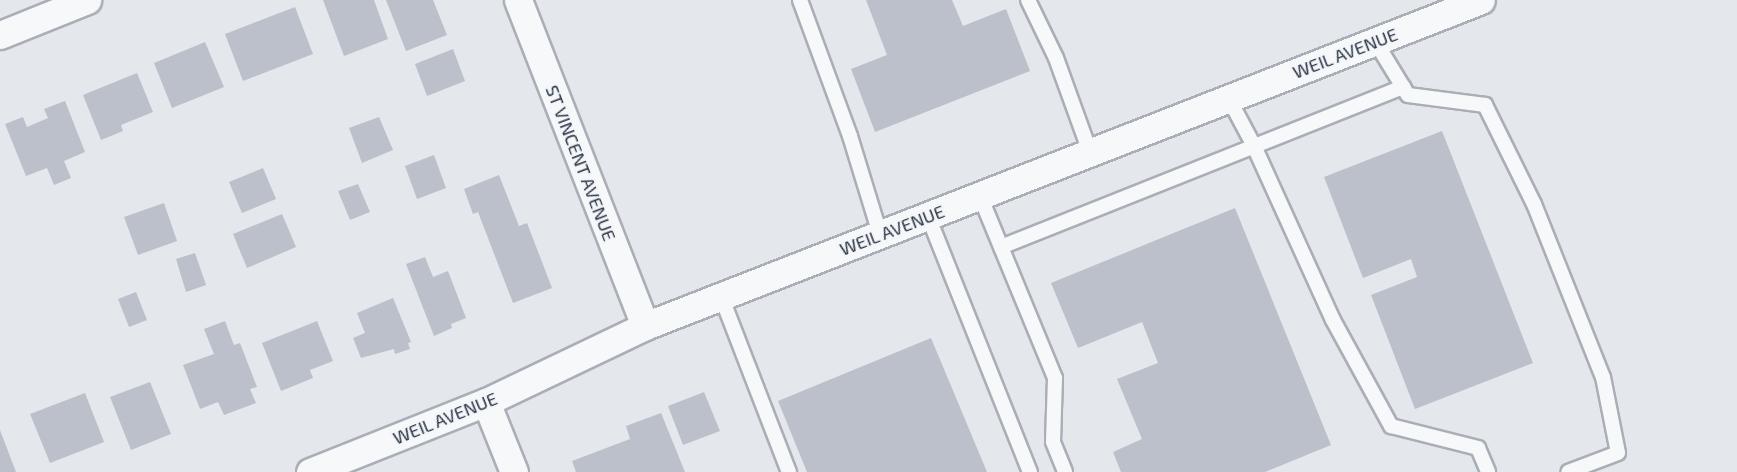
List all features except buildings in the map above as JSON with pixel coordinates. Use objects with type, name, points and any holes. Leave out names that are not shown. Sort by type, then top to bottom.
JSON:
[{"type":"street","points":[[0,34],[87,0]]},
{"type":"street","name":"ST VINCENT AVENUE","points":[[518,0],[645,326]]},
{"type":"street","name":"WEIL AVENUE","points":[[310,472],[486,402],[645,326],[1481,0]]},
{"type":"street","points":[[486,402],[514,472]]},
{"type":"lane","points":[[800,0],[850,136],[880,234]]},
{"type":"lane","points":[[1028,0],[1056,58],[1090,152]]},
{"type":"lane","points":[[1375,41],[1408,95],[1485,105],[1534,204],[1603,377],[1618,453],[1568,472]]},
{"type":"lane","points":[[1001,247],[1403,87]]},
{"type":"lane","points":[[1229,99],[1254,146],[1320,294],[1390,426],[1478,448],[1488,472]]},
{"type":"lane","points":[[980,196],[1055,378],[1053,442],[1065,472]]},
{"type":"lane","points":[[928,216],[1030,472]]},
{"type":"lane","points":[[721,296],[789,472]]}]
